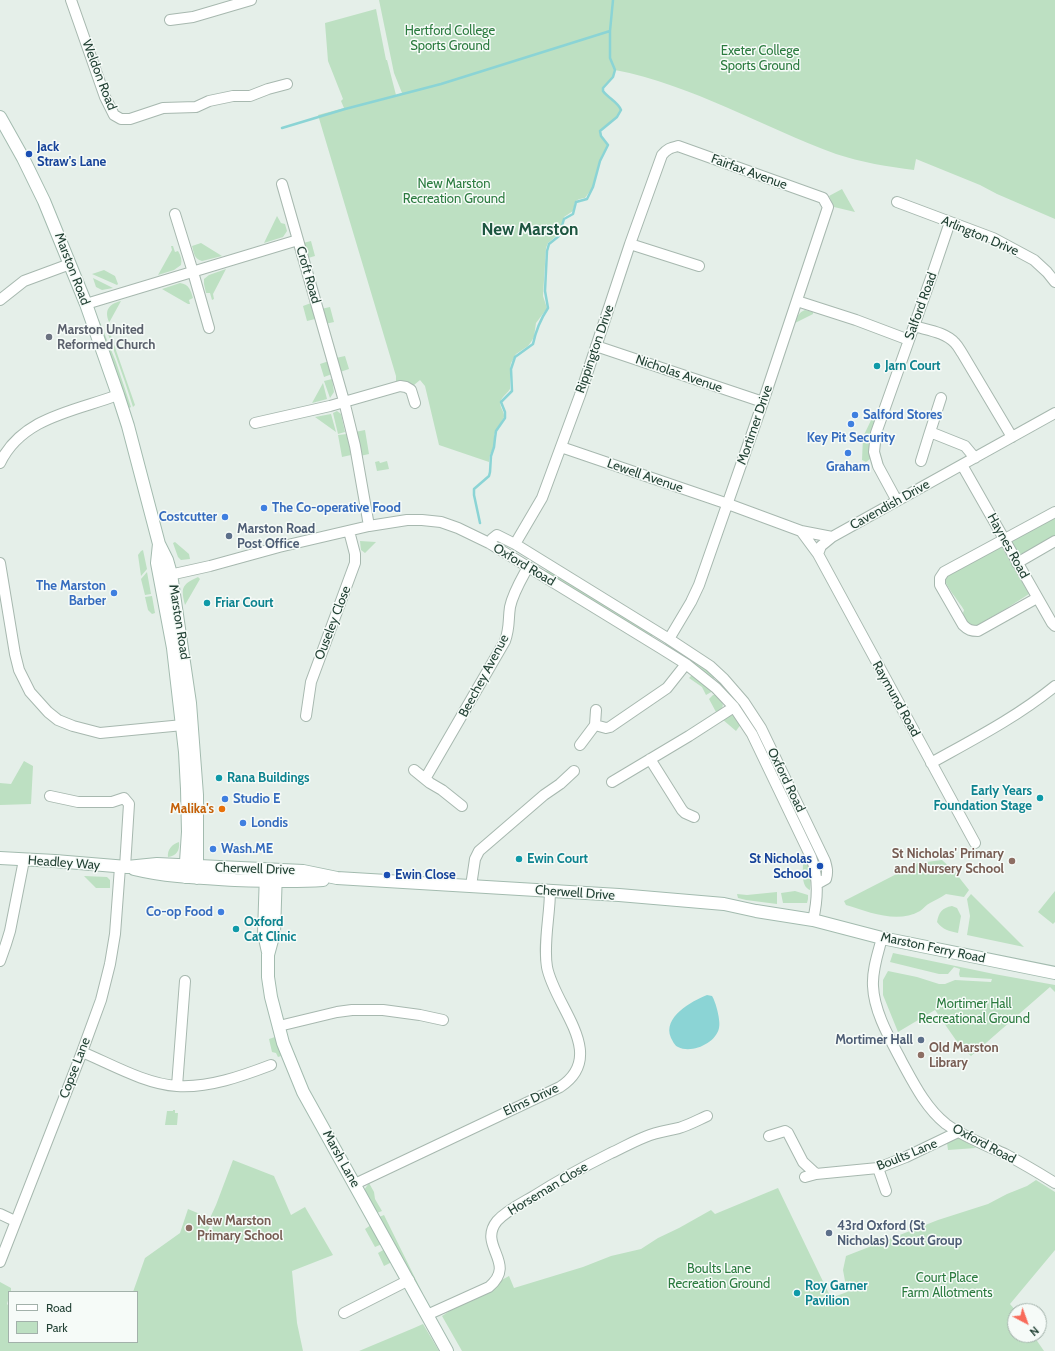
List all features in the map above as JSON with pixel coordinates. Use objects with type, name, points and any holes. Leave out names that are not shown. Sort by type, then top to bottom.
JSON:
[{"type":"main road","name":"Marston Road","points":[[0,117],[34,180],[57,231],[86,304],[128,426],[159,544],[157,563],[166,576],[173,648],[185,703],[192,784],[188,836],[193,873]]},
{"type":"main road","name":"Marston Road","points":[[185,703],[182,725],[192,784]]},
{"type":"main road","name":"Headley Way","points":[[0,858],[124,867],[157,864],[193,873]]},
{"type":"main road","name":"Cherwell Drive","points":[[193,873],[271,875],[303,871],[337,878]]},
{"type":"main road","name":"Cherwell Drive","points":[[271,875],[295,881],[337,878],[619,895],[724,904],[812,920]]},
{"type":"main road","name":"Marsh Lane","points":[[271,875],[270,912],[264,934],[268,956],[268,977],[271,997],[286,1051],[303,1092],[409,1280],[447,1351]]},
{"type":"main road","name":"Marston Ferry Road","points":[[812,920],[882,938],[1055,974]]},
{"type":"street","name":"Weldon Road","points":[[71,0],[105,97],[114,115],[121,119],[130,119],[163,108],[196,107],[233,96],[250,96],[268,88],[288,84]]},
{"type":"street","points":[[170,20],[193,17],[225,3],[251,0]]},
{"type":"street","name":"Fairfax Avenue","points":[[666,150],[678,146],[823,198],[828,206]]},
{"type":"street","name":"Rippington Drive","points":[[515,544],[542,498],[596,346],[630,244],[662,155],[666,150]]},
{"type":"street","points":[[282,184],[298,240]]},
{"type":"street","name":"Arlington Drive","points":[[897,202],[993,238],[1034,260],[1055,282]]},
{"type":"street","name":"Mortimer Drive","points":[[669,638],[691,602],[699,585],[763,402],[828,206]]},
{"type":"street","points":[[175,214],[209,328]]},
{"type":"street","name":"Salford Road","points":[[897,501],[878,466],[874,452],[876,433],[950,222]]},
{"type":"street","name":"Croft Road","points":[[86,304],[298,240],[344,401],[355,446],[369,526]]},
{"type":"street","points":[[630,244],[699,266]]},
{"type":"street","points":[[0,300],[24,281],[70,264]]},
{"type":"street","points":[[797,301],[856,320],[909,340]]},
{"type":"street","points":[[914,326],[938,333],[954,342],[1012,437]]},
{"type":"street","name":"Nicholas Avenue","points":[[596,346],[763,402]]},
{"type":"street","points":[[255,423],[400,386],[411,390],[415,403]]},
{"type":"street","points":[[0,463],[3,451],[29,429],[41,422],[118,395]]},
{"type":"street","name":"Cavendish Drive","points":[[921,461],[941,398]]},
{"type":"street","name":"Cavendish Drive","points":[[832,537],[1055,414]]},
{"type":"street","points":[[930,432],[965,446],[975,458]]},
{"type":"street","name":"Lewell Avenue","points":[[561,447],[728,504]]},
{"type":"street","name":"Haynes Road","points":[[962,465],[1037,598],[1055,626]]},
{"type":"street","points":[[728,504],[801,531],[832,537]]},
{"type":"street","points":[[1037,598],[978,631],[972,631],[963,625],[940,584],[940,578],[944,572],[1055,512]]},
{"type":"street","points":[[166,576],[369,526],[414,520],[432,521],[458,528],[489,544]]},
{"type":"street","name":"Ouseley Close","points":[[306,716],[311,682],[355,563],[355,554],[349,531]]},
{"type":"street","name":"Raymund Road","points":[[801,531],[818,554],[975,843]]},
{"type":"street","name":"Oxford Road","points":[[812,920],[815,909],[817,884],[814,865],[807,846],[759,746],[744,720],[734,707],[716,688],[686,664],[489,544],[497,534],[669,638],[710,666],[724,679],[744,702],[761,728],[825,861],[828,870],[826,879],[817,884]]},
{"type":"street","points":[[818,554],[821,546],[832,537]]},
{"type":"street","points":[[1017,562],[1055,541]]},
{"type":"street","points":[[0,563],[19,670],[30,692],[48,712],[58,720],[72,726],[100,733],[182,725]]},
{"type":"street","name":"Beechey Avenue","points":[[425,779],[505,641],[509,630],[510,609],[513,597],[528,568]]},
{"type":"street","points":[[595,724],[606,728],[610,727],[667,688],[686,664]]},
{"type":"street","points":[[716,688],[724,679]]},
{"type":"street","points":[[931,763],[990,731],[1033,703],[1055,686]]},
{"type":"street","points":[[612,782],[734,707]]},
{"type":"street","points":[[580,745],[595,724],[596,710]]},
{"type":"street","points":[[650,759],[682,810],[694,817]]},
{"type":"street","points":[[414,770],[462,806]]},
{"type":"street","points":[[471,886],[475,859],[479,851],[574,771]]},
{"type":"street","name":"Copse Lane","points":[[0,1262],[101,1000],[110,964],[124,867],[129,804],[127,800],[124,798],[112,802],[78,802],[50,796]]},
{"type":"street","points":[[0,961],[10,931],[24,860]]},
{"type":"street","name":"Elms Drive","points":[[355,1184],[560,1087],[576,1072],[580,1062],[580,1046],[548,968],[547,952],[550,891]]},
{"type":"street","name":"Oxford Road","points":[[882,938],[873,985],[881,1017],[887,1032],[919,1092],[936,1114],[958,1132],[1006,1155],[1055,1184]]},
{"type":"street","points":[[177,1086],[185,981]]},
{"type":"street","points":[[279,1026],[337,1012],[352,1010],[383,1010],[444,1020]]},
{"type":"street","points":[[82,1052],[139,1076],[177,1086],[229,1080],[271,1065]]},
{"type":"street","name":"Horseman Close","points":[[427,1315],[489,1287],[494,1283],[499,1274],[500,1265],[491,1241],[492,1233],[498,1220],[510,1210],[580,1169],[636,1141],[660,1132],[681,1128],[707,1116]]},
{"type":"street","points":[[769,1136],[785,1131],[788,1133],[803,1162],[816,1174]]},
{"type":"street","name":"Boults Lane","points":[[805,1177],[816,1174],[878,1168],[958,1132]]},
{"type":"street","points":[[878,1168],[886,1191]]},
{"type":"street","points":[[0,1214],[15,1221]]},
{"type":"street","points":[[344,1313],[409,1280]]},
{"type":"green space","points":[[379,0],[1055,0],[1055,219],[980,185],[916,159],[914,170],[875,164],[845,157],[808,143],[700,96],[644,77],[615,70],[613,77],[603,88],[603,91],[618,105],[621,110],[617,117],[600,131],[601,136],[608,145],[602,155],[593,187],[585,198],[578,199],[573,211],[564,217],[559,234],[548,243],[546,248],[543,296],[547,308],[536,323],[534,337],[531,342],[528,346],[516,354],[511,363],[510,389],[503,397],[500,404],[504,417],[494,435],[494,446],[489,462],[439,445],[425,386],[420,380],[414,385],[396,385],[396,376],[318,115],[344,108],[341,101],[343,99],[328,61],[325,23],[376,9],[386,60],[396,95],[402,93],[394,73]]},
{"type":"green space","points":[[842,189],[855,212],[834,207],[829,196]]},
{"type":"green space","points":[[277,216],[281,223],[285,224],[287,231],[283,237],[264,243]]},
{"type":"green space","points":[[311,241],[315,256],[308,258],[303,243]]},
{"type":"green space","points":[[201,243],[222,256],[202,261],[197,259],[192,246]]},
{"type":"green space","points":[[171,246],[173,246],[175,252],[178,251],[181,256],[181,265],[174,270],[158,275],[172,250]]},
{"type":"green space","points":[[226,269],[213,294],[214,299],[212,300],[210,293],[206,293],[204,279],[209,275]]},
{"type":"green space","points":[[104,270],[115,276],[117,285],[92,274]]},
{"type":"green space","points":[[93,278],[113,288],[102,290],[96,287]]},
{"type":"green space","points":[[180,283],[188,286],[190,290],[193,298],[189,300],[190,304],[162,289]]},
{"type":"green space","points":[[121,301],[109,322],[107,311],[113,304]]},
{"type":"green space","points":[[311,303],[315,319],[307,321],[303,306]]},
{"type":"green space","points":[[330,307],[334,322],[325,324],[321,309]]},
{"type":"green space","points":[[805,310],[813,312],[813,314],[795,323],[798,315]]},
{"type":"green space","points":[[99,320],[116,362],[131,407],[129,408],[98,321]]},
{"type":"green space","points":[[110,333],[135,405],[133,407],[108,334]]},
{"type":"green space","points":[[345,356],[349,369],[340,372],[336,358]]},
{"type":"green space","points":[[329,361],[332,374],[324,377],[320,364]]},
{"type":"green space","points":[[332,379],[334,392],[330,398],[324,381]]},
{"type":"green space","points":[[323,383],[327,399],[312,403]]},
{"type":"green space","points":[[337,411],[341,414],[345,432],[338,434],[333,413]]},
{"type":"green space","points":[[331,414],[336,432],[315,417]]},
{"type":"green space","points":[[875,414],[877,415],[870,459],[866,462],[862,460],[863,437]]},
{"type":"green space","points":[[365,430],[369,454],[360,456],[355,432]]},
{"type":"green space","points":[[347,434],[351,455],[342,457],[338,435]]},
{"type":"green space","points":[[379,461],[380,463],[387,461],[389,469],[377,471],[375,462]]},
{"type":"green space","points":[[1053,518],[1055,519],[1055,537],[1023,553],[1017,553],[1012,540]]},
{"type":"green space","points":[[360,541],[376,542],[365,553],[361,550]]},
{"type":"green space","points":[[175,542],[189,554],[190,559],[181,560],[178,557],[173,543]]},
{"type":"green space","points":[[1000,544],[1029,594],[973,628],[968,627],[963,613],[964,610],[949,589],[945,581],[945,577],[949,573]]},
{"type":"green space","points":[[143,550],[147,569],[141,576],[138,555]]},
{"type":"green space","points":[[547,570],[654,633],[651,638],[545,573]]},
{"type":"green space","points":[[147,572],[151,594],[145,595],[141,579]]},
{"type":"green space","points":[[198,577],[200,579],[185,605],[183,591],[185,585]]},
{"type":"green space","points":[[152,596],[155,613],[152,614],[148,610],[145,597]]},
{"type":"green space","points":[[665,640],[704,665],[715,676],[715,678],[712,679],[667,648],[668,646],[663,642]]},
{"type":"green space","points":[[693,674],[713,691],[706,695],[702,687],[689,678]]},
{"type":"green space","points":[[725,688],[728,688],[755,724],[822,862],[822,867],[820,863],[818,864],[807,837],[753,726],[725,691]]},
{"type":"green space","points":[[713,695],[717,695],[723,704],[718,713],[709,699]]},
{"type":"green space","points":[[732,715],[737,718],[741,724],[736,731],[722,719]]},
{"type":"green space","points":[[24,761],[33,766],[31,804],[0,805],[0,783],[11,784]]},
{"type":"green space","points":[[179,842],[177,852],[173,856],[168,857],[170,848]]},
{"type":"green space","points":[[808,860],[811,876],[810,890],[805,886],[803,875],[803,863],[804,861]]},
{"type":"green space","points":[[942,860],[954,871],[969,890],[964,897],[946,894],[920,911],[902,917],[883,916],[846,905],[844,901],[918,863]]},
{"type":"green space","points":[[84,876],[107,877],[110,880],[110,888],[96,888]]},
{"type":"green space","points":[[795,891],[808,895],[807,903],[783,903],[781,893]]},
{"type":"green space","points":[[1055,891],[1055,922],[1053,924],[1038,912]]},
{"type":"green space","points":[[777,892],[777,904],[738,898],[737,894],[747,895]]},
{"type":"green space","points":[[971,894],[1024,947],[967,935],[970,916],[967,899]]},
{"type":"green space","points":[[952,906],[957,908],[961,916],[958,933],[949,931],[937,922],[942,911]]},
{"type":"green space","name":"Mortimer Hall Recreational Ground","points":[[893,953],[1055,985],[1055,992],[1050,987],[971,1056],[960,1046],[935,1010],[898,1032],[883,995],[883,980],[888,971],[917,977],[939,984],[945,984],[955,980],[991,982],[992,979],[960,977],[960,969],[954,967],[948,974],[939,974],[890,962]]},
{"type":"green space","points":[[275,1037],[281,1056],[278,1057],[276,1053],[272,1052],[269,1039]]},
{"type":"green space","points":[[175,1110],[175,1113],[178,1113],[177,1125],[165,1125],[167,1111]]},
{"type":"green space","points":[[959,1138],[976,1148],[948,1150],[947,1143]]},
{"type":"green space","points":[[233,1160],[274,1176],[291,1215],[305,1207],[333,1255],[292,1271],[297,1323],[303,1351],[0,1351],[0,1282],[11,1288],[11,1291],[8,1291],[7,1304],[8,1343],[138,1343],[138,1291],[133,1291],[145,1258],[180,1233],[188,1209],[207,1217],[210,1226],[206,1237],[203,1236],[202,1238],[208,1241],[213,1226],[210,1218]]},
{"type":"green space","points":[[1036,1180],[1055,1192],[1055,1250],[1011,1303],[1007,1303],[1007,1343],[1038,1343],[1044,1351],[462,1351],[442,1316],[448,1312],[447,1310],[509,1276],[514,1288],[583,1267],[611,1256],[641,1249],[658,1238],[711,1210],[715,1214],[778,1188],[831,1298],[847,1292],[843,1270],[846,1256],[938,1220],[988,1204],[1027,1186]]},
{"type":"green space","points":[[369,1183],[374,1192],[375,1199],[382,1211],[377,1213],[364,1190]]},
{"type":"green space","points":[[384,1215],[423,1294],[421,1295],[379,1217]]},
{"type":"green space","points":[[371,1225],[382,1244],[375,1247],[365,1229]]},
{"type":"green space","points":[[385,1249],[392,1262],[384,1266],[378,1253]]},
{"type":"green space","points":[[423,1324],[439,1351],[359,1351],[414,1328]]},
{"type":"water","points":[[707,995],[712,996],[718,1012],[719,1028],[717,1033],[703,1046],[690,1049],[678,1047],[671,1038],[669,1030],[674,1017],[694,1001]]},
{"type":"waterway","points":[[480,523],[474,489],[489,476],[496,431],[505,418],[505,412],[501,402],[512,391],[511,369],[515,357],[533,344],[535,334],[548,308],[545,291],[547,251],[549,244],[559,236],[564,219],[573,214],[576,202],[587,199],[593,187],[600,161],[608,145],[601,136],[600,131],[617,117],[621,110],[618,105],[603,91],[603,88],[613,77],[615,70],[610,58],[610,31],[613,0]]},
{"type":"waterway","points":[[282,128],[345,109],[441,84],[610,31]]},
{"type":"place","name":"Jack Straw's Lane","points":[[29,154]]},
{"type":"place","name":"Marston United Reformed Church","points":[[49,337]]},
{"type":"place","name":"Jarn Court","points":[[877,366]]},
{"type":"place","name":"Salford Stores","points":[[855,415]]},
{"type":"place","name":"Key Pit Security","points":[[851,424]]},
{"type":"place","name":"Graham","points":[[848,453]]},
{"type":"place","name":"The Co-operative Food","points":[[264,508]]},
{"type":"place","name":"Costcutter","points":[[225,517]]},
{"type":"place","name":"Marston Road Post Office","points":[[229,536]]},
{"type":"place","name":"The Marston Barber","points":[[114,593]]},
{"type":"place","name":"Friar Court","points":[[207,603]]},
{"type":"place","name":"Rana Buildings","points":[[219,778]]},
{"type":"place","name":"Early Years Foundation Stage","points":[[1040,798]]},
{"type":"place","name":"Studio E","points":[[225,799]]},
{"type":"place","name":"Malika's","points":[[222,809]]},
{"type":"place","name":"Londis","points":[[243,823]]},
{"type":"place","name":"Wash.ME","points":[[213,849]]},
{"type":"place","name":"Ewin Court","points":[[519,859]]},
{"type":"place","name":"St Nicholas' Primary and Nursery School","points":[[1012,861]]},
{"type":"place","name":"St Nicholas School","points":[[820,866]]},
{"type":"place","name":"Ewin Close","points":[[387,875]]},
{"type":"place","name":"Co-op Food","points":[[221,912]]},
{"type":"place","name":"Oxford Cat Clinic","points":[[236,929]]},
{"type":"place","name":"Mortimer Hall","points":[[921,1040]]},
{"type":"place","name":"Old Marston Library","points":[[921,1055]]},
{"type":"place","name":"New Marston Primary School","points":[[189,1228]]},
{"type":"place","name":"43rd Oxford (St Nicholas) Scout Group","points":[[829,1233]]},
{"type":"place","name":"Roy Garner Pavilion","points":[[797,1293]]},
{"type":"district","name":"New Marston","points":[[530,230]]},
{"type":"park label","name":"Hertford College Sports Ground","points":[[450,38]]},
{"type":"park label","name":"Exeter College Sports Ground","points":[[760,58]]},
{"type":"park label","name":"New Marston Recreation Ground","points":[[454,192]]},
{"type":"park label","name":"Boults Lane Recreation Ground","points":[[719,1276]]},
{"type":"park label","name":"Court Place Farm Allotments","points":[[947,1286]]}]
